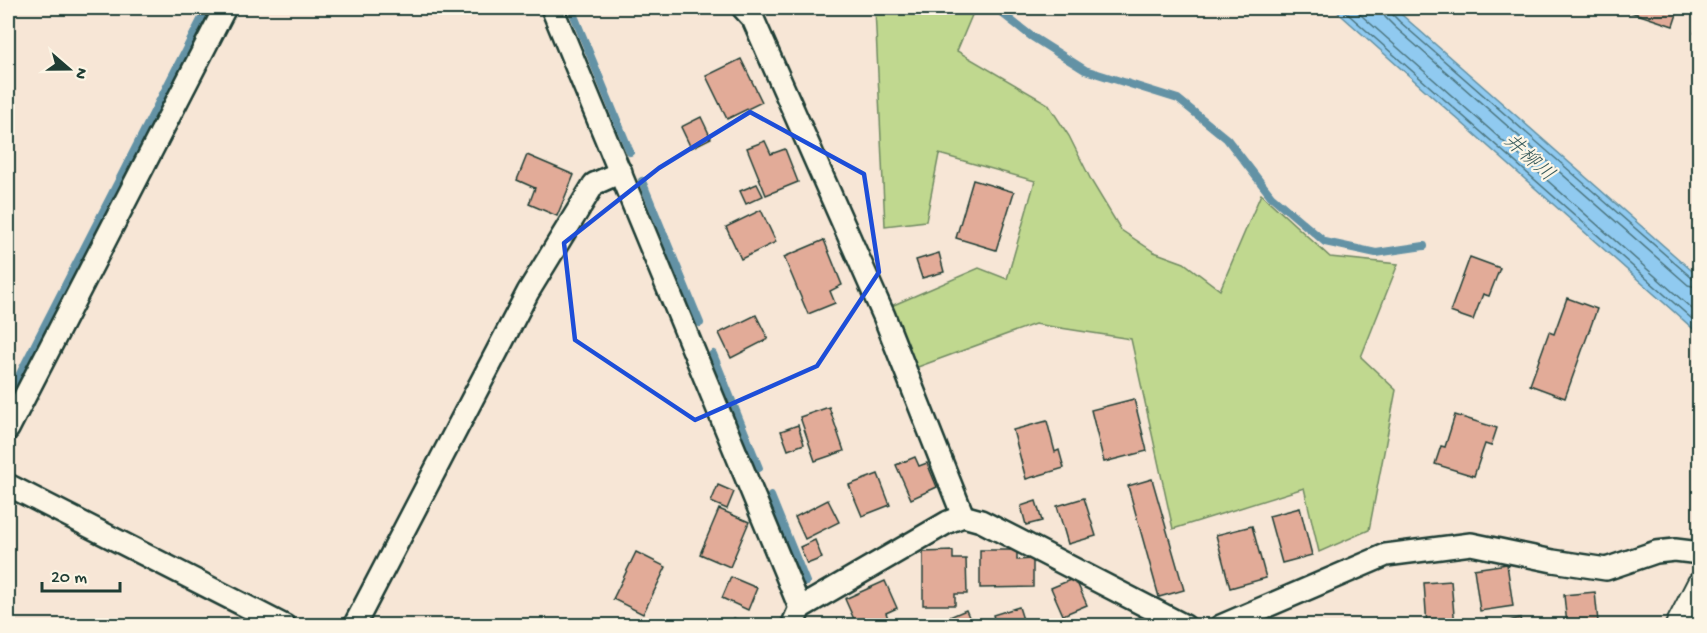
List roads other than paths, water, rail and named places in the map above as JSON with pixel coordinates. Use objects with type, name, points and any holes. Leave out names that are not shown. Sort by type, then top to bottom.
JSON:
[{"type":"street","points":[[8,429],[225,8]]},
{"type":"street","points":[[552,8],[621,172],[800,620],[948,522],[963,516],[981,521],[1185,626]]},
{"type":"street","points":[[743,8],[753,19],[884,316],[963,516]]},
{"type":"street","points":[[354,626],[528,292],[594,184],[621,172]]},
{"type":"street","points":[[8,485],[285,626]]},
{"type":"street","points":[[1221,626],[1386,555],[1471,544],[1606,569],[1656,552],[1675,550],[1700,553]]},
{"type":"street","points":[[1678,626],[1700,585]]},
{"type":"water","name":"井柳川","points":[[1333,8],[1394,8],[1699,277],[1699,334]]},
{"type":"waterway","points":[[8,397],[207,8]]},
{"type":"waterway","points":[[571,8],[630,152]]},
{"type":"waterway","points":[[999,8],[1003,14],[1031,36],[1085,70],[1178,99],[1227,139],[1271,196],[1325,242],[1376,253],[1424,246]]},
{"type":"waterway","points":[[642,181],[700,323]]},
{"type":"waterway","points":[[713,354],[759,468]]},
{"type":"waterway","points":[[771,496],[806,582]]}]
